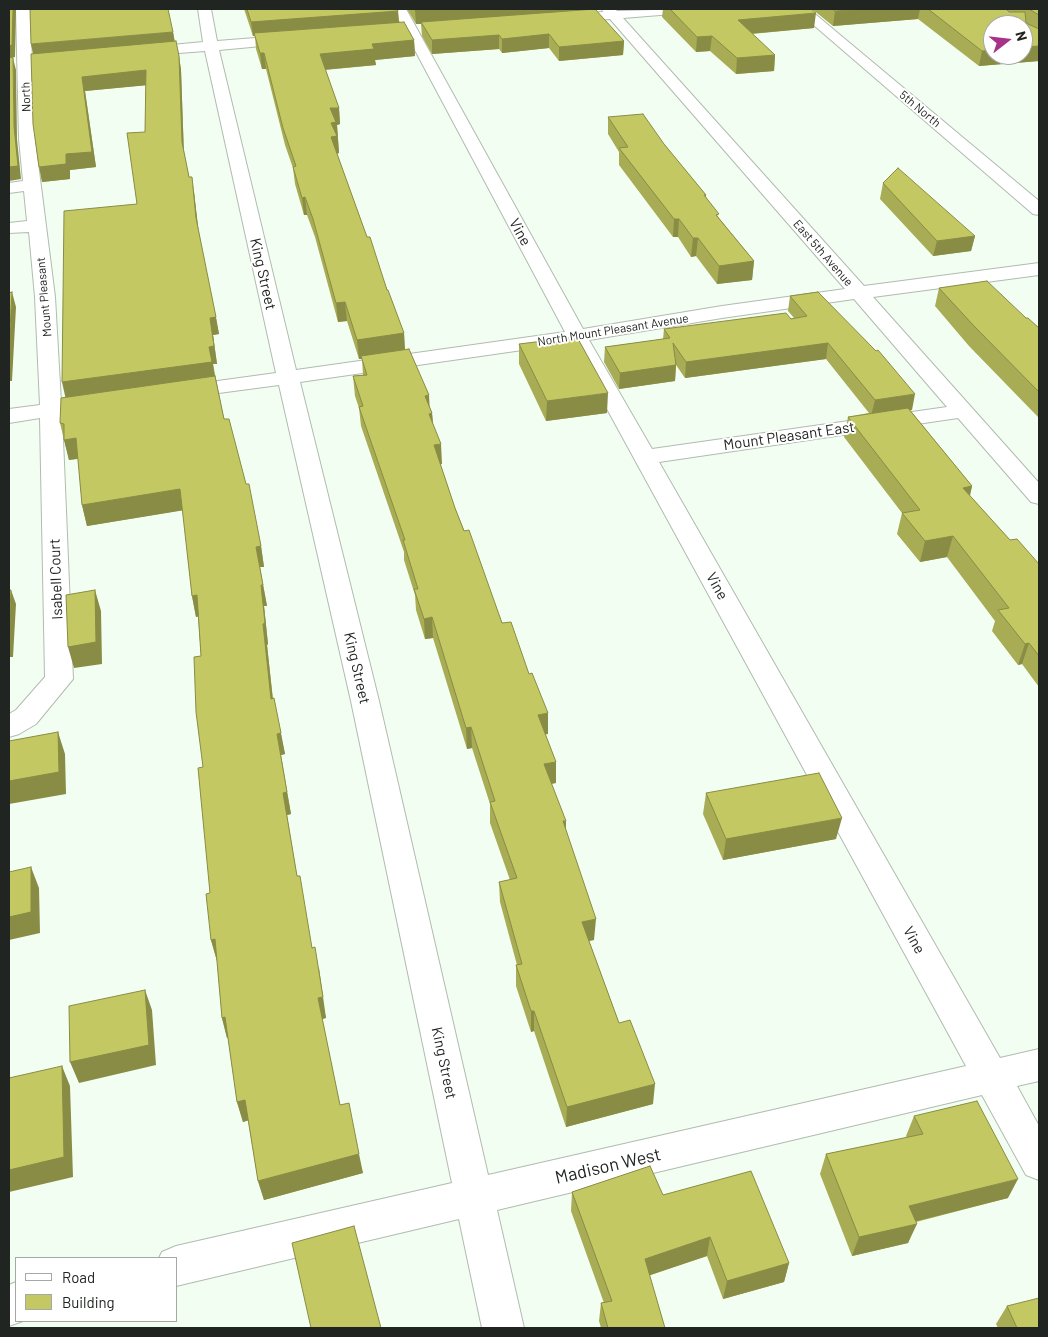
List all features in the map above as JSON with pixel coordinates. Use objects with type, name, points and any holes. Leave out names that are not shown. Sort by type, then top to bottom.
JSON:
[{"type":"street","name":"North","points":[[23,9],[30,62],[27,139],[33,185]]},
{"type":"street","name":"King Street","points":[[204,9],[282,357],[365,701],[502,1328]]},
{"type":"street","points":[[544,20],[610,12],[685,9]]},
{"type":"street","name":"5th North","points":[[801,9],[1039,210]]},
{"type":"street","name":"East 5th Avenue","points":[[610,12],[1039,497]]},
{"type":"street","name":"Vine","points":[[406,25],[577,336],[1039,1162]]},
{"type":"street","points":[[131,53],[305,39]]},
{"type":"street","points":[[9,64],[30,62]]},
{"type":"street","points":[[9,188],[33,185]]},
{"type":"street","name":"Mount Pleasant","points":[[33,185],[45,297],[52,409]]},
{"type":"street","points":[[9,228],[37,226]]},
{"type":"street","name":"North Mount Pleasant Avenue","points":[[167,394],[577,336],[858,293],[1039,269]]},
{"type":"street","points":[[9,416],[119,400]]},
{"type":"street","name":"Isabell Court","points":[[9,727],[26,716],[59,679],[52,409]]},
{"type":"street","name":"Mount Pleasant East","points":[[645,457],[962,411]]},
{"type":"street","name":"Madison West","points":[[178,1266],[1039,1065]]},
{"type":"building","points":[[9,9],[13,9],[12,45],[9,46]]},
{"type":"building","points":[[30,9],[168,9],[173,32],[31,44]]},
{"type":"building","points":[[247,9],[397,9],[398,11],[251,22]]},
{"type":"building","points":[[595,9],[624,41],[559,47],[549,34],[502,39],[499,35],[432,40],[421,22]]},
{"type":"building","points":[[670,9],[811,9],[816,13],[738,20],[775,55],[737,58],[712,36],[697,37]]},
{"type":"building","points":[[832,9],[865,9],[835,11]]},
{"type":"building","points":[[928,9],[1006,9],[1009,12],[1025,12],[1025,15],[983,15],[982,51]]},
{"type":"building","points":[[1029,9],[1039,9],[1039,15]]},
{"type":"building","points":[[404,22],[414,40],[372,44],[374,49],[320,54],[339,108],[330,108],[336,122],[331,123],[337,136],[331,137],[367,237],[370,237],[387,290],[404,333],[357,340],[345,302],[336,303],[313,219],[305,197],[302,198],[293,167],[296,166],[283,128],[264,53],[260,53],[254,33]]},
{"type":"building","points":[[1033,26],[1039,29],[1039,46],[1033,46]]},
{"type":"building","points":[[176,41],[179,56],[182,142],[189,177],[192,177],[196,218],[216,317],[210,318],[214,346],[209,347],[212,362],[62,382],[64,211],[137,204],[127,133],[145,132],[146,70],[82,77],[92,152],[66,154],[66,164],[39,167],[33,124],[31,54]]},
{"type":"building","points":[[9,57],[13,58],[14,126],[18,166],[9,167]]},
{"type":"building","points":[[643,114],[664,144],[706,195],[704,195],[719,214],[716,215],[754,261],[719,266],[698,238],[693,238],[679,219],[674,219],[619,148],[628,147],[608,117]]},
{"type":"building","points":[[898,168],[975,236],[937,241],[883,183]]},
{"type":"building","points":[[987,281],[1039,328],[1039,392],[939,288]]},
{"type":"building","points":[[12,292],[9,348],[9,293]]},
{"type":"building","points":[[818,292],[876,351],[878,350],[915,394],[875,400],[828,343],[686,362],[673,343],[676,365],[620,373],[605,347],[670,338],[664,329],[786,313],[791,319],[807,316],[790,296]]},
{"type":"building","points":[[577,337],[608,393],[547,401],[519,344]]},
{"type":"building","points":[[409,349],[429,395],[425,396],[432,413],[429,414],[441,444],[434,445],[455,508],[464,531],[469,530],[502,623],[511,622],[529,674],[532,673],[548,713],[538,715],[556,762],[544,764],[566,821],[563,821],[596,919],[582,922],[619,1023],[630,1020],[655,1084],[567,1107],[534,1011],[531,1011],[516,965],[522,964],[499,882],[517,878],[490,802],[495,801],[471,727],[466,728],[432,617],[424,619],[414,589],[418,589],[403,540],[405,540],[359,407],[363,406],[353,376],[367,375],[361,356]]},
{"type":"building","points":[[215,376],[224,419],[229,419],[246,484],[249,484],[261,546],[256,547],[263,585],[261,585],[265,623],[263,624],[271,699],[274,698],[281,733],[277,734],[287,792],[283,793],[297,876],[300,876],[312,948],[315,947],[323,997],[318,998],[340,1105],[349,1103],[359,1154],[258,1181],[245,1100],[237,1102],[225,1017],[222,1018],[215,939],[211,940],[206,894],[210,893],[198,768],[203,767],[196,712],[194,657],[201,656],[197,595],[192,596],[180,489],[82,505],[76,438],[64,440],[64,424],[60,423],[61,398]]},
{"type":"building","points":[[908,408],[972,486],[963,488],[1010,540],[1017,539],[1039,564],[1039,656],[1029,643],[1025,644],[998,610],[1009,608],[953,536],[925,541],[902,513],[920,510],[848,417]]},
{"type":"building","points":[[9,590],[11,590],[9,631]]},
{"type":"building","points":[[95,590],[96,642],[68,647],[66,595]]},
{"type":"building","points":[[58,732],[59,772],[9,781],[9,741]]},
{"type":"building","points":[[819,773],[842,818],[726,839],[706,793]]},
{"type":"building","points":[[31,867],[31,912],[9,917],[9,872]]},
{"type":"building","points":[[145,990],[149,1045],[70,1062],[69,1006]]},
{"type":"building","points":[[62,1066],[64,1157],[9,1170],[9,1078]]},
{"type":"building","points":[[977,1101],[1018,1179],[909,1206],[917,1224],[859,1237],[826,1154],[923,1134],[914,1116]]},
{"type":"building","points":[[650,1166],[663,1195],[751,1171],[789,1263],[727,1281],[710,1237],[645,1259],[665,1328],[608,1328],[601,1303],[612,1301],[572,1192]]},
{"type":"building","points":[[354,1226],[381,1328],[311,1328],[292,1243]]},
{"type":"building","points":[[1039,1298],[1039,1328],[1017,1328],[1007,1306]]}]
